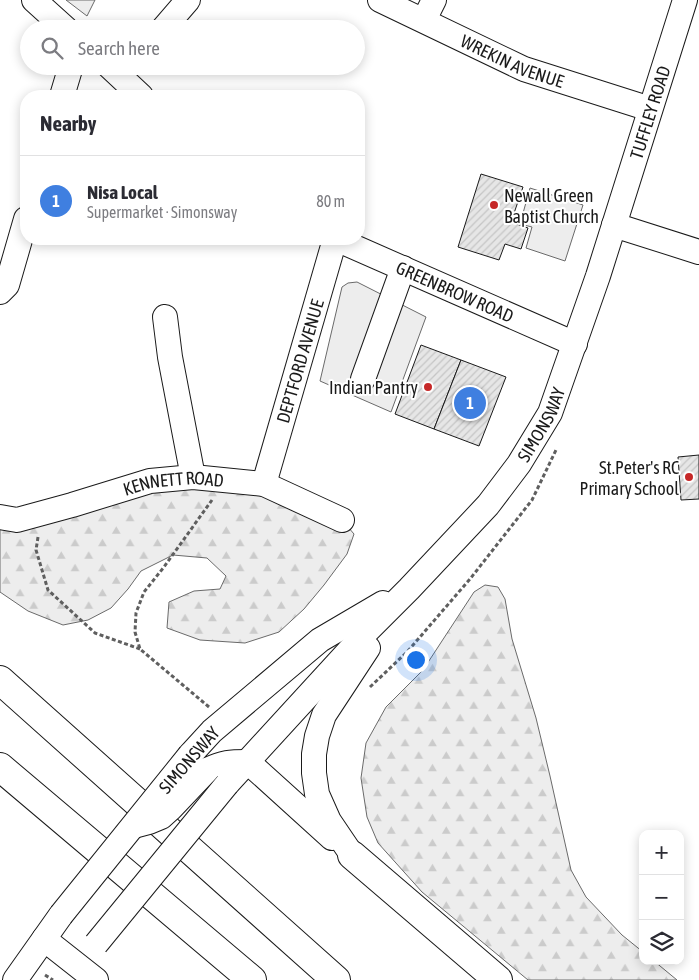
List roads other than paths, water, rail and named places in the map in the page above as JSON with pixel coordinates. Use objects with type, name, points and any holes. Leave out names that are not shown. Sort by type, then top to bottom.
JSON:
[{"type":"highway","points":[[0,680],[336,980]]},
{"type":"highway","points":[[0,767],[252,980]]},
{"type":"highway","points":[[352,856],[498,980]]},
{"type":"street","points":[[34,0],[56,20]]},
{"type":"street","points":[[171,20],[188,0]]},
{"type":"street","name":"WREKIN AVENUE","points":[[380,0],[429,10],[524,69],[650,109]]},
{"type":"street","name":"TUFFLEY ROAD","points":[[614,225],[685,0]]},
{"type":"street","points":[[64,90],[68,75]]},
{"type":"street","points":[[124,75],[136,90]]},
{"type":"street","points":[[614,225],[699,252]]},
{"type":"street","name":"SIMONSWAY","points":[[81,976],[96,944],[227,784],[369,629],[488,505],[519,464],[550,413],[614,225]]},
{"type":"street","points":[[0,292],[7,285],[20,240]]},
{"type":"street","name":"DEPTFORD AVENUE","points":[[264,484],[334,245]]},
{"type":"street","name":"GREENBROW ROAD","points":[[350,245],[575,344]]},
{"type":"street","points":[[363,379],[403,268]]},
{"type":"street","points":[[165,317],[170,357],[193,477]]},
{"type":"street","name":"KENNETT ROAD","points":[[0,517],[17,520],[150,481],[193,477],[264,484],[342,520]]},
{"type":"street","points":[[352,856],[328,821],[317,794],[314,754],[317,736],[324,715],[409,589]]},
{"type":"street","name":"SIMONSWAY","points":[[16,980],[61,914],[132,827],[199,762],[212,731],[320,640],[409,589]]},
{"type":"street","points":[[199,762],[248,762],[352,856]]},
{"type":"street","points":[[44,939],[81,976]]},
{"type":"place","name":"Newall Green Baptist Church","points":[[494,205]]},
{"type":"place","name":"Indian Pantry","points":[[428,387]]},
{"type":"place","name":"Nisa Local","points":[[470,403]]},
{"type":"place","name":"St.Peter's RC Primary School","points":[[689,477]]}]
